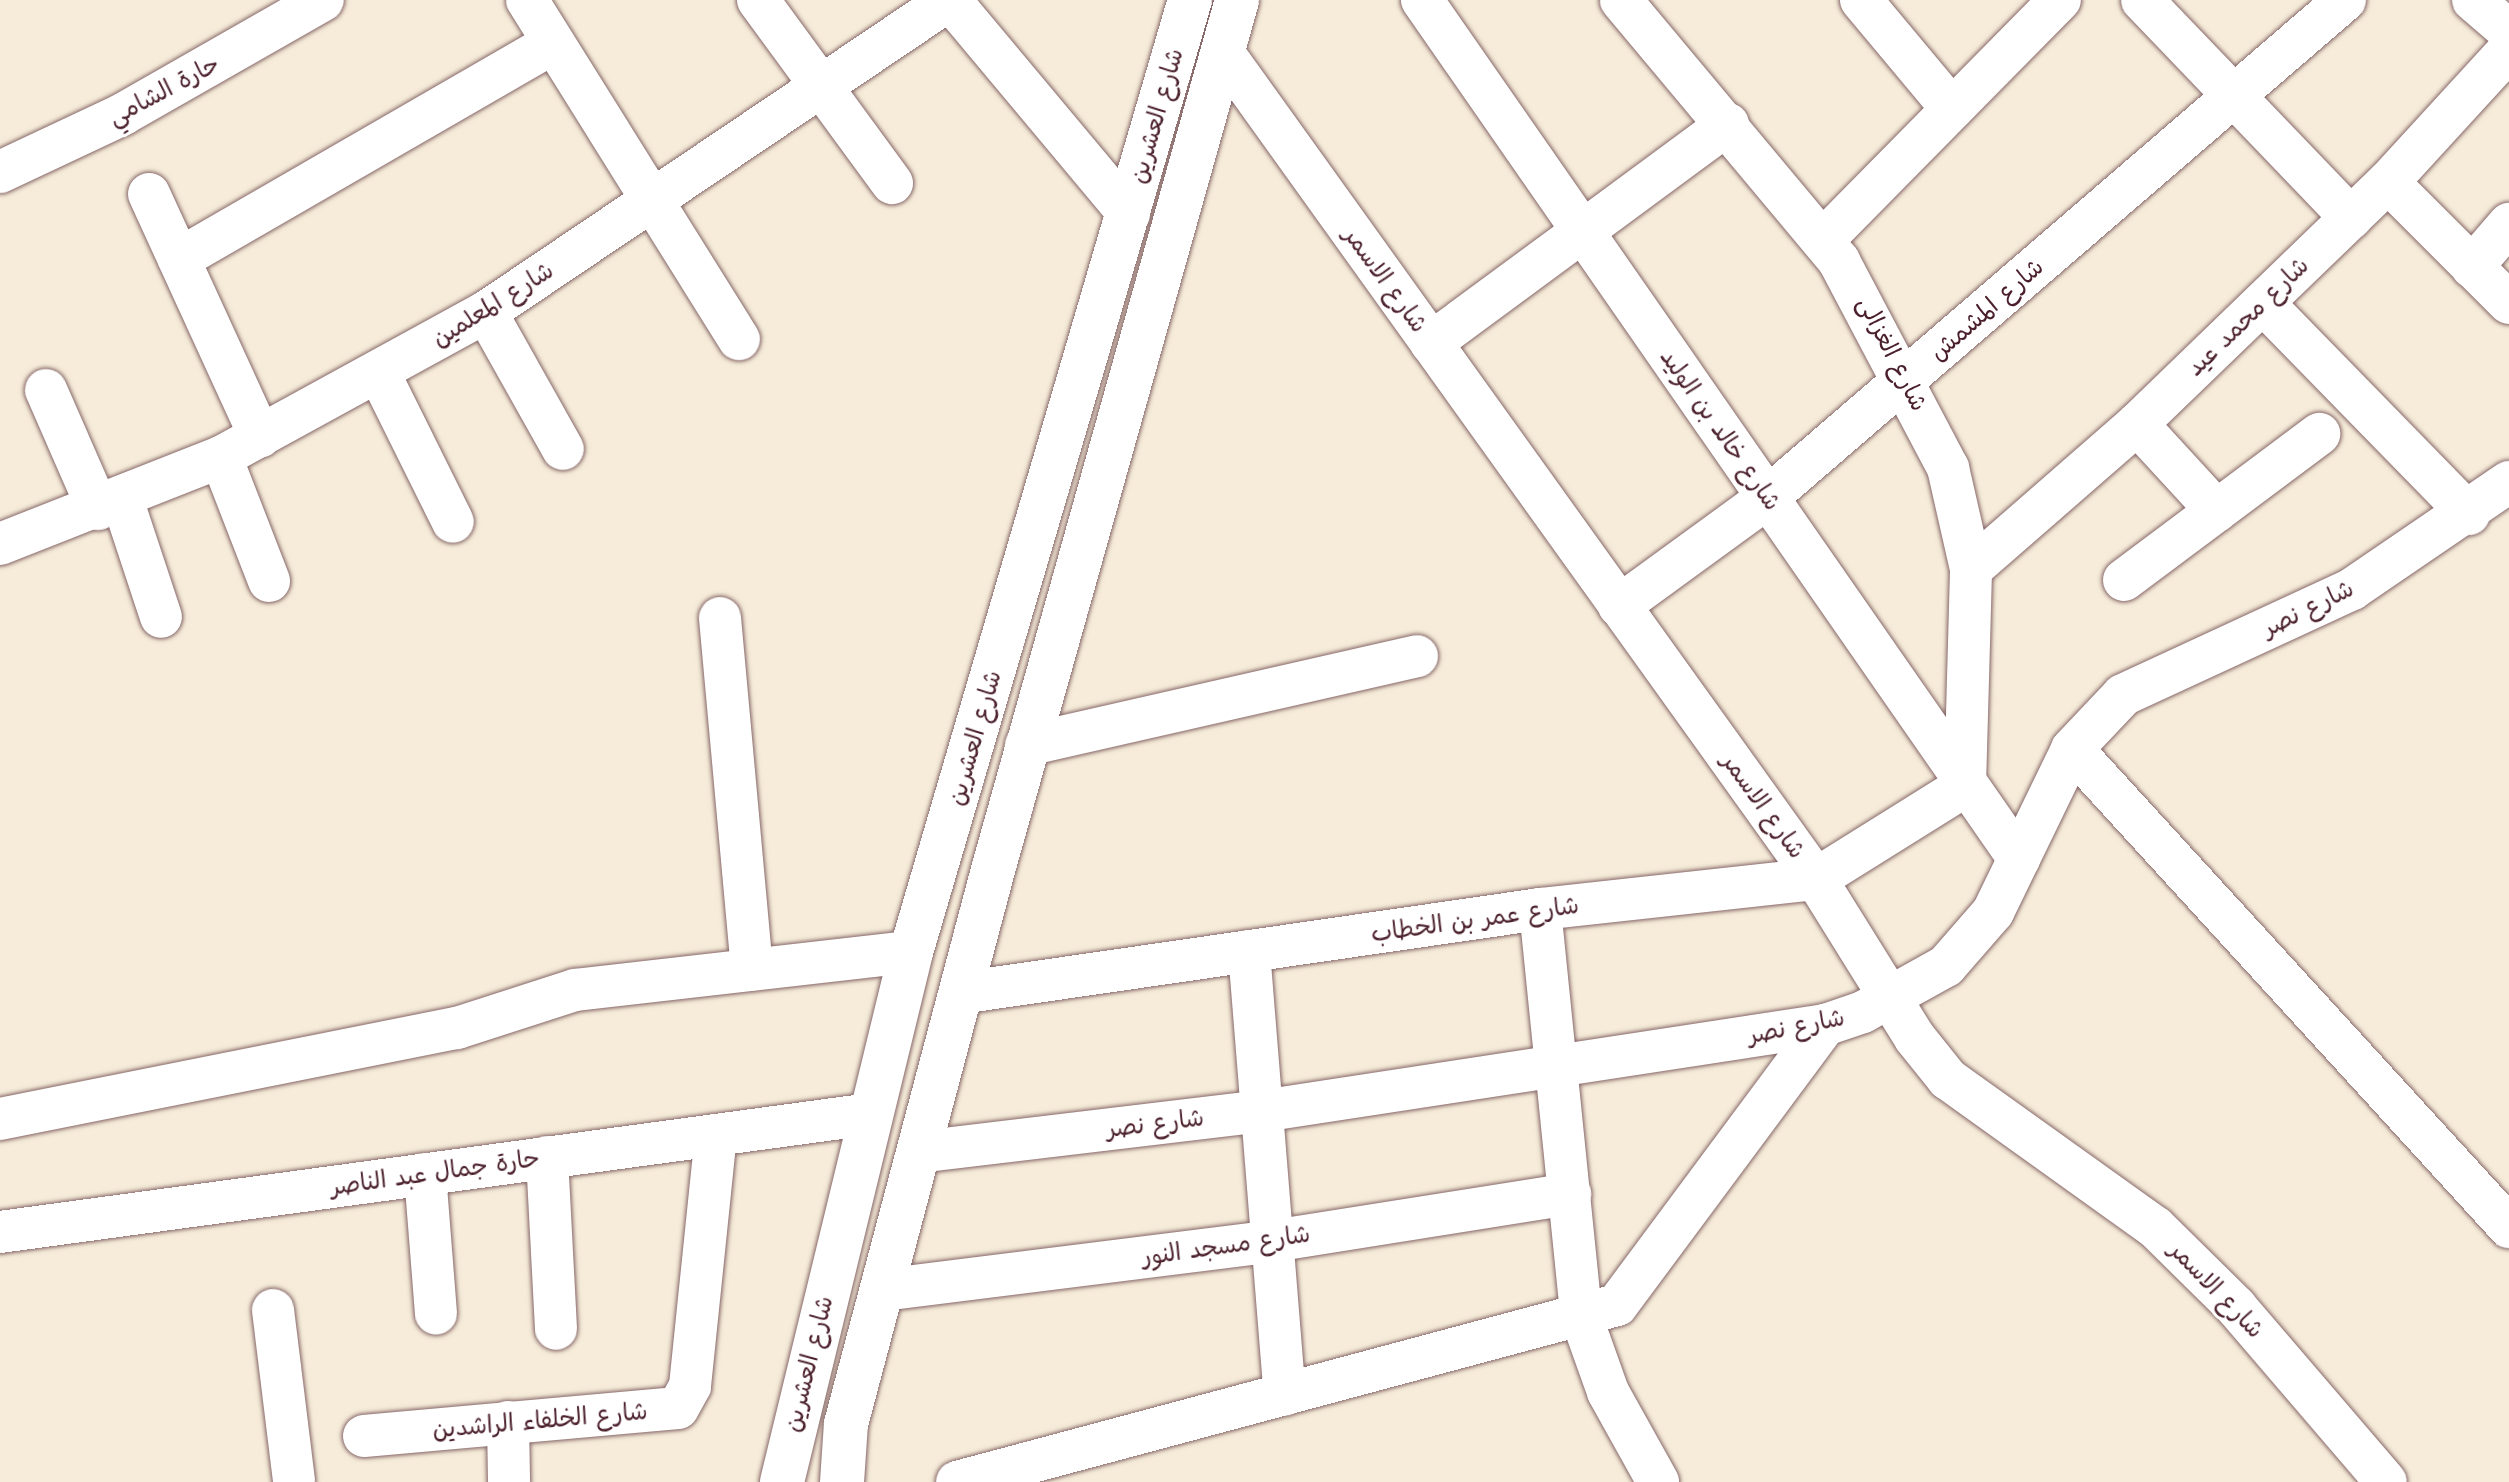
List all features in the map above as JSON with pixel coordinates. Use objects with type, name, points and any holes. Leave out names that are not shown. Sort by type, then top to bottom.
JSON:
[{"type":"main road","name":"شارع العشرين","points":[[842,1482],[846,1424],[1026,745],[1237,0]]},
{"type":"main road","name":"شارع العشرين","points":[[782,1482],[911,952],[1129,214],[1184,4]]},
{"type":"street","name":"حارة الشامي","points":[[0,172],[123,114],[323,0]]},
{"type":"street","points":[[527,0],[739,339]]},
{"type":"street","points":[[758,0],[892,183]]},
{"type":"street","points":[[949,0],[1129,214]]},
{"type":"street","name":"شارع المعلمين","points":[[3,532],[110,504],[221,457],[379,373],[486,312],[823,88],[949,0]]},
{"type":"street","name":"شارع خالد بن الوليد","points":[[1422,0],[1965,786],[2019,859]]},
{"type":"street","name":"شارع الغزالى","points":[[1621,0],[1824,239],[1906,380],[1958,495],[1971,569],[1965,786]]},
{"type":"street","points":[[1861,0],[1952,109]]},
{"type":"street","points":[[2142,0],[2351,218]]},
{"type":"street","name":"شارع المشمش","points":[[1619,606],[1767,498],[2345,0]]},
{"type":"street","points":[[2473,0],[2509,31]]},
{"type":"street","points":[[1824,239],[1952,109],[2049,4]]},
{"type":"street","points":[[179,259],[553,43]]},
{"type":"street","name":"شارع محمد عيد","points":[[1971,569],[2137,424],[2263,303],[2388,182],[2509,50]]},
{"type":"street","name":"شارع الاسمر","points":[[1222,51],[1816,879],[1948,1079],[2106,1187],[2194,1264],[2386,1482]]},
{"type":"street","points":[[1431,343],[1728,124]]},
{"type":"street","points":[[2388,182],[2509,303]]},
{"type":"street","points":[[149,194],[260,437]]},
{"type":"street","points":[[2472,267],[2509,224]]},
{"type":"street","points":[[2263,303],[2469,514]]},
{"type":"street","points":[[486,312],[563,449]]},
{"type":"street","points":[[379,373],[453,522]]},
{"type":"street","points":[[46,390],[110,504],[161,617]]},
{"type":"street","points":[[2137,424],[2217,511]]},
{"type":"street","points":[[2124,580],[2319,434]]},
{"type":"street","points":[[221,457],[269,581]]},
{"type":"street","name":"شارع نصر","points":[[918,1152],[1262,1111],[1825,1025],[1893,999],[1946,966],[1993,912],[2072,749],[2123,695],[2352,589],[2469,514],[2509,482]]},
{"type":"street","points":[[720,618],[752,970]]},
{"type":"street","points":[[1026,745],[1417,656]]},
{"type":"street","points":[[2072,749],[2509,1227]]},
{"type":"street","name":"شارع عمر بن الخطاب","points":[[960,993],[1540,909],[1816,879],[1965,786]]},
{"type":"street","points":[[1540,909],[1581,1316],[1608,1392],[1658,1482]]},
{"type":"street","points":[[1249,951],[1285,1395]]},
{"type":"street","points":[[0,1119],[457,1028],[575,990],[911,952]]},
{"type":"street","points":[[957,1482],[1581,1316],[1631,1294],[1825,1025]]},
{"type":"street","name":"حارة جمال عبد الناصر","points":[[0,1232],[870,1114]]},
{"type":"street","name":"شارع الخلفاء الراشدين","points":[[364,1436],[666,1411],[687,1398],[716,1135]]},
{"type":"street","points":[[547,1157],[556,1329]]},
{"type":"street","points":[[425,1174],[436,1314]]},
{"type":"street","name":"شارع مسجد النور","points":[[882,1290],[1273,1241],[1570,1194]]},
{"type":"street","points":[[273,1310],[294,1482]]},
{"type":"street","points":[[508,1422],[509,1482]]}]
